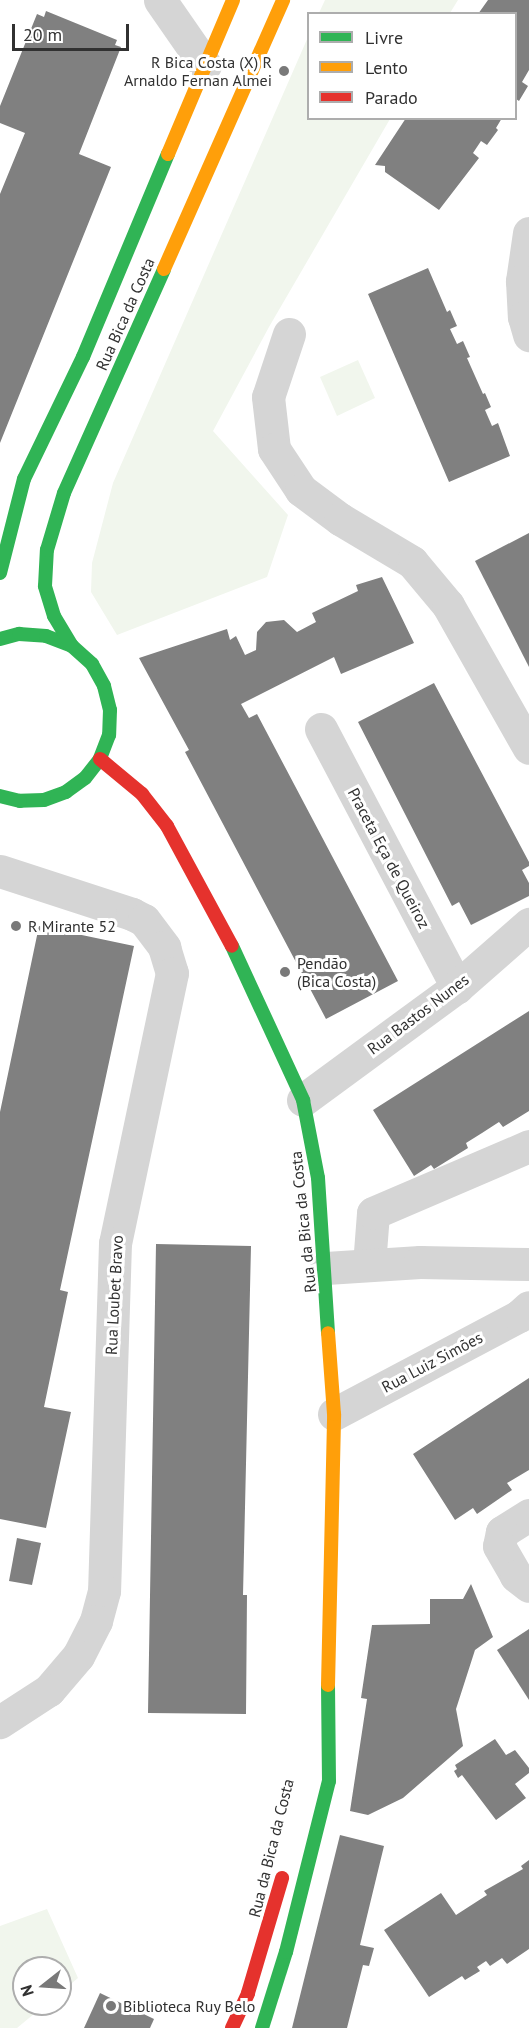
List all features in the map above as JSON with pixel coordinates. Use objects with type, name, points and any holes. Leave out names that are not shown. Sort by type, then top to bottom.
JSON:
[{"type":"street","points":[[160,0],[205,65]]},
{"type":"street","name":"Rua Bica da Costa","points":[[0,573],[24,479],[83,357],[233,0]]},
{"type":"street","name":"Rua Bica da Costa","points":[[72,646],[54,616],[45,586],[47,550],[64,493],[283,0]]},
{"type":"street","points":[[529,233],[522,282],[524,317],[529,335]]},
{"type":"street","points":[[289,334],[268,397],[274,449],[301,490],[340,519],[412,562],[448,605],[529,748]]},
{"type":"street","points":[[0,639],[19,634],[46,636],[72,646],[92,664],[104,686],[110,710],[109,735],[100,759],[86,778],[66,792],[44,800],[20,801],[0,796]]},
{"type":"street","name":"Praceta Eça de Queiroz","points":[[321,729],[457,987]]},
{"type":"street","name":"Rua da Bica da Costa","points":[[100,759],[142,794],[167,826],[221,922],[303,1100],[318,1178],[326,1268],[334,1414],[328,1672],[329,1780],[286,1952],[262,2028]]},
{"type":"street","name":"Rua Loubet Bravo","points":[[0,871],[144,920],[164,947],[172,973],[115,1243],[104,1591],[96,1621],[78,1656],[49,1690],[0,1722]]},
{"type":"street","name":"Rua Bastos Nunes","points":[[303,1100],[457,987],[529,924]]},
{"type":"street","points":[[369,1265],[373,1214],[529,1146]]},
{"type":"street","points":[[326,1268],[420,1262],[522,1264],[526,1279],[524,1311]]},
{"type":"street","name":"Rua Luiz Simões","points":[[334,1414],[524,1311]]},
{"type":"street","points":[[529,1515],[502,1532],[499,1546],[516,1576],[529,1586]]},
{"type":"street","name":"Rua da Bica da Costa","points":[[314,1742],[328,1672]]},
{"type":"street","name":"Rua da Bica da Costa","points":[[232,2028],[248,1993],[285,1866]]},
{"type":"shaded area","points":[[325,0],[458,0],[451,12],[319,12]]},
{"type":"shaded area","points":[[307,39],[307,120],[389,120],[269,327],[213,431],[288,515],[267,577],[117,635],[91,592],[92,563],[113,483]]},
{"type":"shaded area","points":[[358,360],[375,398],[337,416],[320,377]]},
{"type":"shaded area","points":[[47,1909],[68,1956],[12,1956],[12,2016],[32,2016],[17,2028],[0,2028],[0,1926]]},
{"type":"shaded area","points":[[72,1965],[78,1978],[72,1983]]},
{"type":"building","points":[[488,0],[529,0],[529,70],[522,82],[528,86],[519,101],[517,100],[517,12],[479,12]]},
{"type":"building","points":[[46,11],[117,40],[115,45],[121,47],[79,154],[111,167],[0,443],[0,194],[25,133],[0,123],[0,106],[37,14],[44,17]]},
{"type":"building","points":[[405,120],[501,120],[496,128],[498,130],[487,145],[481,141],[473,153],[479,158],[439,210],[385,172],[385,166],[375,165]]},
{"type":"building","points":[[428,268],[447,312],[450,310],[457,326],[450,329],[457,344],[463,341],[470,357],[467,358],[491,407],[485,410],[492,426],[498,423],[510,456],[449,482],[368,294]]},
{"type":"building","points":[[529,533],[529,667],[475,561]]},
{"type":"building","points":[[382,577],[414,643],[341,674],[334,657],[241,704],[249,718],[257,714],[398,981],[326,1019],[185,752],[189,750],[139,658],[227,629],[230,640],[236,636],[245,655],[256,650],[257,632],[266,622],[284,620],[297,632],[316,622],[312,613],[358,591],[356,585]]},
{"type":"building","points":[[434,683],[529,862],[529,866],[522,870],[529,883],[529,896],[471,925],[459,902],[452,906],[358,722]]},
{"type":"building","points":[[39,926],[134,946],[60,1290],[68,1292],[44,1407],[71,1412],[46,1528],[0,1519],[0,1112]]},
{"type":"building","points":[[529,1011],[529,1111],[503,1127],[499,1122],[466,1143],[468,1148],[434,1169],[431,1165],[414,1176],[373,1110]]},
{"type":"building","points":[[156,1244],[251,1246],[243,1595],[247,1595],[246,1714],[148,1713]]},
{"type":"building","points":[[529,1378],[529,1470],[507,1483],[512,1490],[477,1514],[473,1508],[455,1520],[413,1454]]},
{"type":"building","points":[[17,1538],[41,1543],[32,1585],[9,1581]]},
{"type":"building","points":[[471,1584],[493,1637],[475,1650],[456,1709],[463,1746],[403,1798],[368,1815],[350,1811],[367,1699],[361,1698],[372,1625],[430,1624],[430,1599],[463,1599]]},
{"type":"building","points":[[529,1629],[529,1700],[497,1650]]},
{"type":"building","points":[[495,1739],[506,1755],[515,1750],[529,1768],[529,1773],[515,1784],[526,1798],[496,1820],[462,1775],[458,1778],[454,1771],[457,1769],[455,1765]]},
{"type":"building","points":[[340,1835],[384,1846],[360,1945],[374,1948],[369,1966],[363,1965],[347,2028],[292,2028]]},
{"type":"building","points":[[529,1860],[529,1949],[507,1964],[502,1958],[490,1966],[486,1961],[477,1967],[480,1971],[465,1980],[462,1976],[429,1997],[384,1930],[441,1893],[456,1915],[487,1895],[484,1891],[523,1869],[521,1866]]},
{"type":"building","name":"Biblioteca Ruy Belo","points":[[100,1993],[154,2019],[150,2028],[84,2028]]},
{"type":"traffic: fast","points":[[0,573],[24,479],[83,357],[168,154]]},
{"type":"traffic: fast","points":[[72,646],[54,616],[45,586],[47,550],[64,493],[164,269]]},
{"type":"traffic: fast","points":[[0,639],[19,634],[46,636],[72,646],[92,664],[104,686],[110,710],[109,735],[100,759],[85,778],[66,792],[44,800],[20,801],[0,796]]},
{"type":"traffic: fast","points":[[232,946],[303,1100],[318,1178],[328,1333]]},
{"type":"traffic: fast","points":[[262,2028],[286,1952],[329,1781],[328,1685]]},
{"type":"traffic: slow","points":[[168,154],[233,0]]},
{"type":"traffic: slow","points":[[164,269],[283,0]]},
{"type":"traffic: slow","points":[[328,1333],[334,1414],[328,1685]]},
{"type":"traffic: jam","points":[[100,759],[142,794],[167,826],[232,946]]},
{"type":"traffic: jam","points":[[232,2028],[248,1993],[282,1878]]},
{"type":"place","name":"R Bica Costa (X) R Arnaldo Fernan Almei","points":[[284,71]]},
{"type":"place","name":"R Mirante 52","points":[[16,926]]},
{"type":"place","name":"Pendão (Bica Costa)","points":[[285,972]]},
{"type":"place","name":"Biblioteca Ruy Belo","points":[[111,2006]]}]
